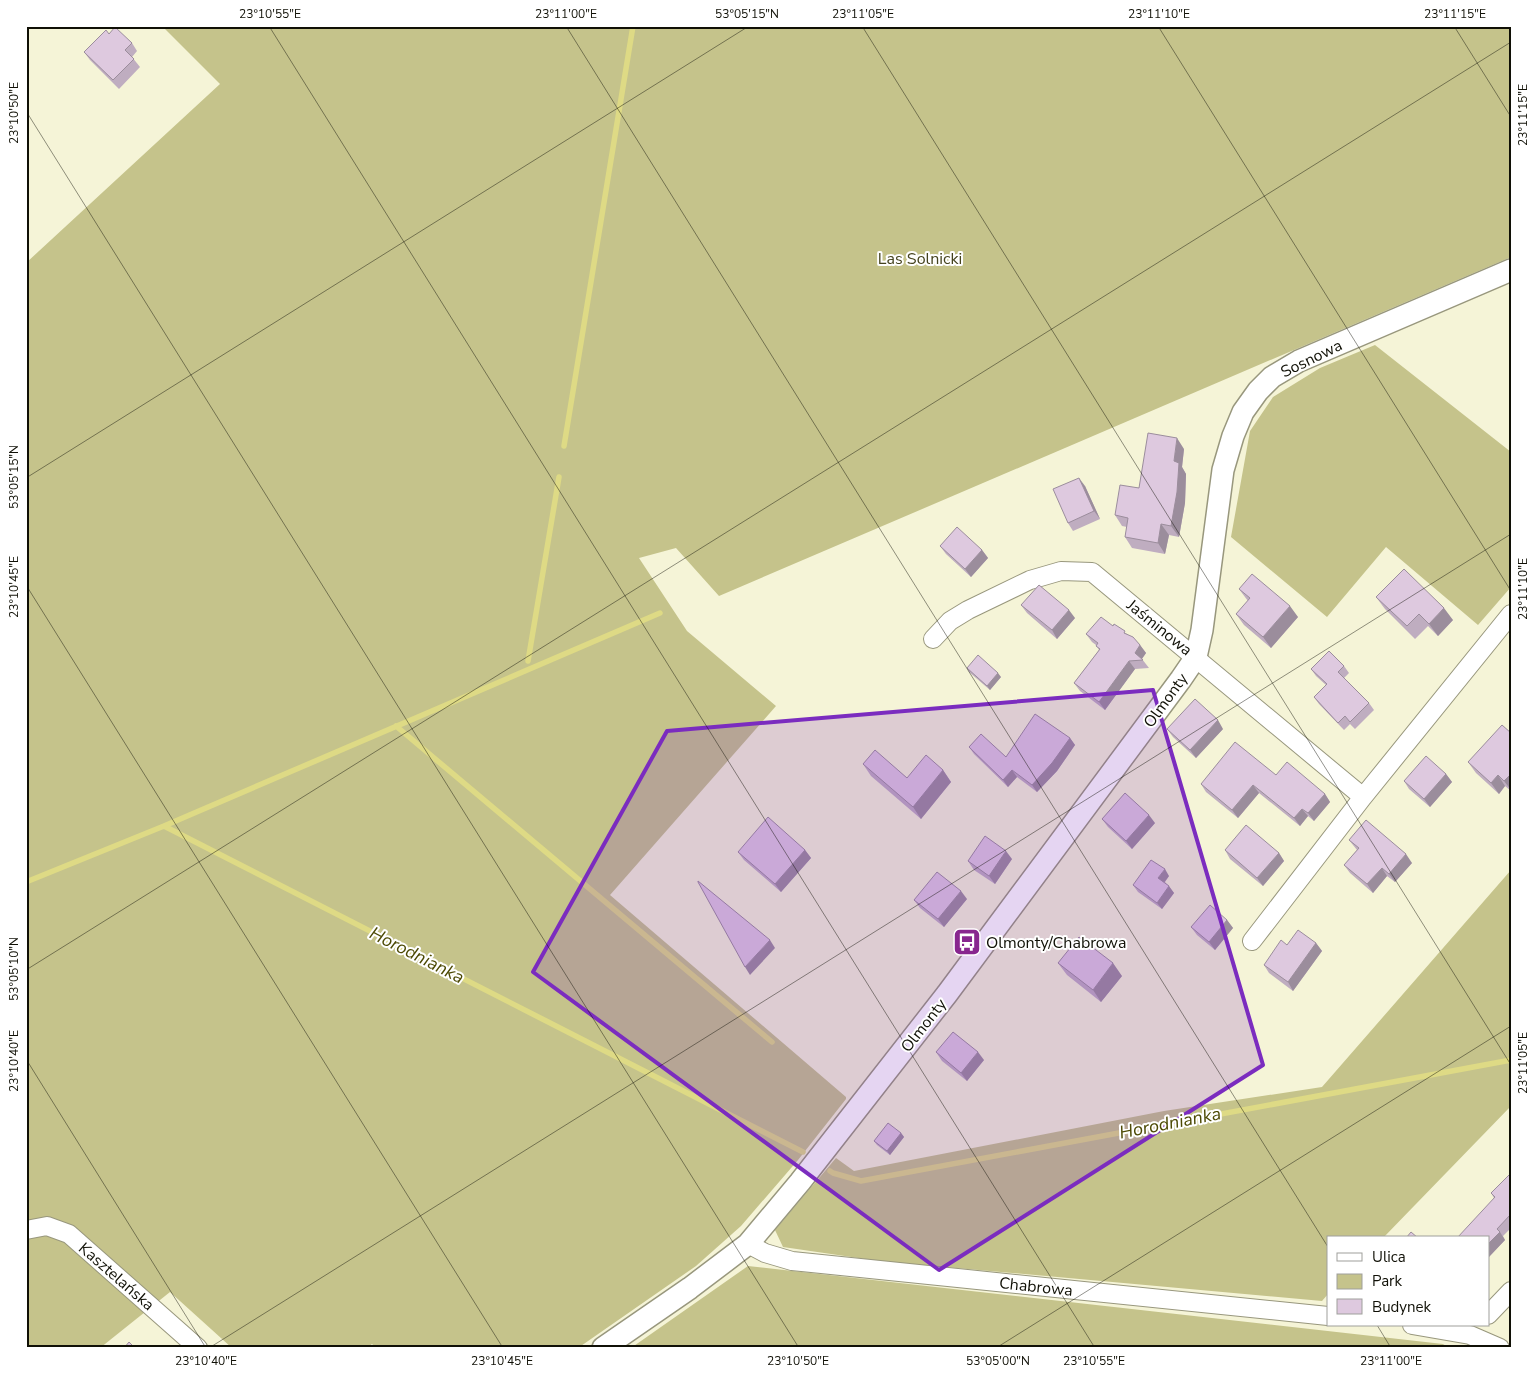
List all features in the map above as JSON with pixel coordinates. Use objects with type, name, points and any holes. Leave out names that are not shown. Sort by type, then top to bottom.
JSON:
[{"type":"street","name":"Sosnowa","points":[[1196,657],[1202,630],[1223,470],[1233,436],[1243,412],[1258,390],[1272,377],[1298,361],[1511,270]]},
{"type":"street","name":"Jaśminowa","points":[[933,638],[950,621],[974,606],[1030,580],[1061,571],[1092,572],[1363,797]]},
{"type":"street","points":[[1252,941],[1363,797],[1511,614]]},
{"type":"street","name":"Olmonty","points":[[603,1348],[690,1288],[748,1244],[800,1182],[947,994],[1196,657]]},
{"type":"street","name":"Kasztelańska","points":[[26,1230],[47,1226],[69,1234],[198,1348]]},
{"type":"street","name":"Chabrowa","points":[[748,1244],[765,1253],[792,1262],[1327,1316]]},
{"type":"street","points":[[1490,1313],[1511,1291]]},
{"type":"street","points":[[1424,1326],[1474,1330],[1500,1348]]},
{"type":"highlighted area","points":[[1153,690],[1263,1065],[939,1270],[533,972],[667,731]]},
{"type":"green space","name":"Las Solnicki","points":[[162,26],[1511,26],[1511,257],[719,596],[676,548],[639,558],[687,631],[776,706],[610,895],[846,1097],[846,1099],[798,1160],[741,1226],[696,1266],[578,1348],[376,1348],[372,1344],[367,1348],[232,1348],[170,1292],[100,1348],[26,1348],[26,263],[220,84]]},
{"type":"green space","points":[[1375,345],[1511,452],[1511,587],[1478,625],[1386,547],[1327,617],[1231,537],[1250,431],[1273,397],[1320,368]]},
{"type":"green space","points":[[1511,870],[1511,1106],[1385,1236],[1327,1236],[1327,1295],[1322,1301],[879,1261],[783,1247],[775,1230],[836,1158],[854,1171],[1164,1111],[1322,1087]]},
{"type":"green space","points":[[748,1266],[1443,1344],[1449,1348],[631,1348]]},
{"type":"building","points":[[115,27],[132,43],[125,50],[134,59],[113,80],[84,52],[106,30],[109,34]]},
{"type":"building","points":[[1148,433],[1177,438],[1174,461],[1179,463],[1177,492],[1171,526],[1161,524],[1158,543],[1125,537],[1128,518],[1115,515],[1120,485],[1139,488]]},
{"type":"building","points":[[1079,478],[1094,511],[1068,523],[1053,489]]},
{"type":"building","points":[[957,527],[982,550],[965,569],[940,546]]},
{"type":"building","points":[[1404,569],[1444,608],[1429,624],[1419,614],[1407,626],[1376,597]]},
{"type":"building","points":[[1252,574],[1290,606],[1263,637],[1236,614],[1250,598],[1239,589]]},
{"type":"building","points":[[1039,585],[1069,610],[1052,630],[1021,605]]},
{"type":"building","points":[[1101,617],[1133,637],[1140,645],[1135,653],[1143,660],[1129,661],[1099,702],[1074,683],[1100,649],[1096,646],[1098,643],[1086,634]]},
{"type":"building","points":[[1329,651],[1344,666],[1338,672],[1369,703],[1350,722],[1345,716],[1338,723],[1314,697],[1327,684],[1311,669]]},
{"type":"building","points":[[978,655],[998,673],[987,686],[967,668]]},
{"type":"building","points":[[1195,699],[1218,720],[1190,750],[1167,729]]},
{"type":"building","points":[[1035,714],[1070,738],[1052,763],[1032,785],[1012,770],[1003,780],[969,747],[981,734],[1006,757]]},
{"type":"building","points":[[1502,725],[1511,733],[1511,774],[1504,781],[1498,775],[1491,783],[1468,762]]},
{"type":"building","points":[[1235,742],[1276,775],[1287,762],[1325,794],[1308,813],[1302,809],[1294,818],[1253,785],[1232,810],[1201,784]]},
{"type":"building","points":[[875,750],[907,778],[926,755],[943,770],[913,807],[863,764]]},
{"type":"building","points":[[1426,756],[1446,774],[1424,799],[1404,781]]},
{"type":"building","points":[[1125,793],[1149,815],[1126,841],[1102,819]]},
{"type":"building","points":[[768,817],[805,850],[775,884],[738,852]]},
{"type":"building","points":[[1366,820],[1406,854],[1389,874],[1382,868],[1367,884],[1344,865],[1359,848],[1349,840]]},
{"type":"building","points":[[1246,825],[1279,853],[1257,878],[1225,850]]},
{"type":"building","points":[[985,836],[1006,851],[989,876],[968,861]]},
{"type":"building","points":[[1151,860],[1165,869],[1158,878],[1169,886],[1157,903],[1133,885]]},
{"type":"building","points":[[937,872],[961,891],[938,919],[914,900]]},
{"type":"building","points":[[698,882],[770,940],[745,967]]},
{"type":"building","points":[[1210,905],[1227,920],[1209,942],[1191,927]]},
{"type":"building","points":[[1298,930],[1316,943],[1288,982],[1264,965],[1281,940],[1287,945]]},
{"type":"building","points":[[1079,937],[1113,963],[1093,990],[1058,963]]},
{"type":"building","points":[[953,1032],[978,1052],[961,1073],[936,1052]]},
{"type":"building","points":[[888,1123],[901,1133],[887,1151],[874,1141]]},
{"type":"building","points":[[1511,1173],[1511,1214],[1497,1229],[1500,1232],[1490,1242],[1490,1236],[1459,1236],[1495,1197],[1491,1193]]},
{"type":"building","points":[[1411,1232],[1416,1236],[1408,1236]]},
{"type":"building","points":[[129,1342],[135,1348],[124,1348]]},
{"type":"waterway","points":[[564,446],[633,26]]},
{"type":"waterway","points":[[528,661],[559,477]]},
{"type":"waterway","points":[[164,826],[660,613]]},
{"type":"waterway","points":[[396,726],[772,1042]]},
{"type":"waterway","name":"Horodnianka","points":[[26,882],[164,826],[803,1152]]},
{"type":"waterway","name":"Horodnianka","points":[[830,1171],[861,1181],[1511,1060]]},
{"type":"place","name":"Olmonty/Chabrowa","points":[[967,942]]}]
